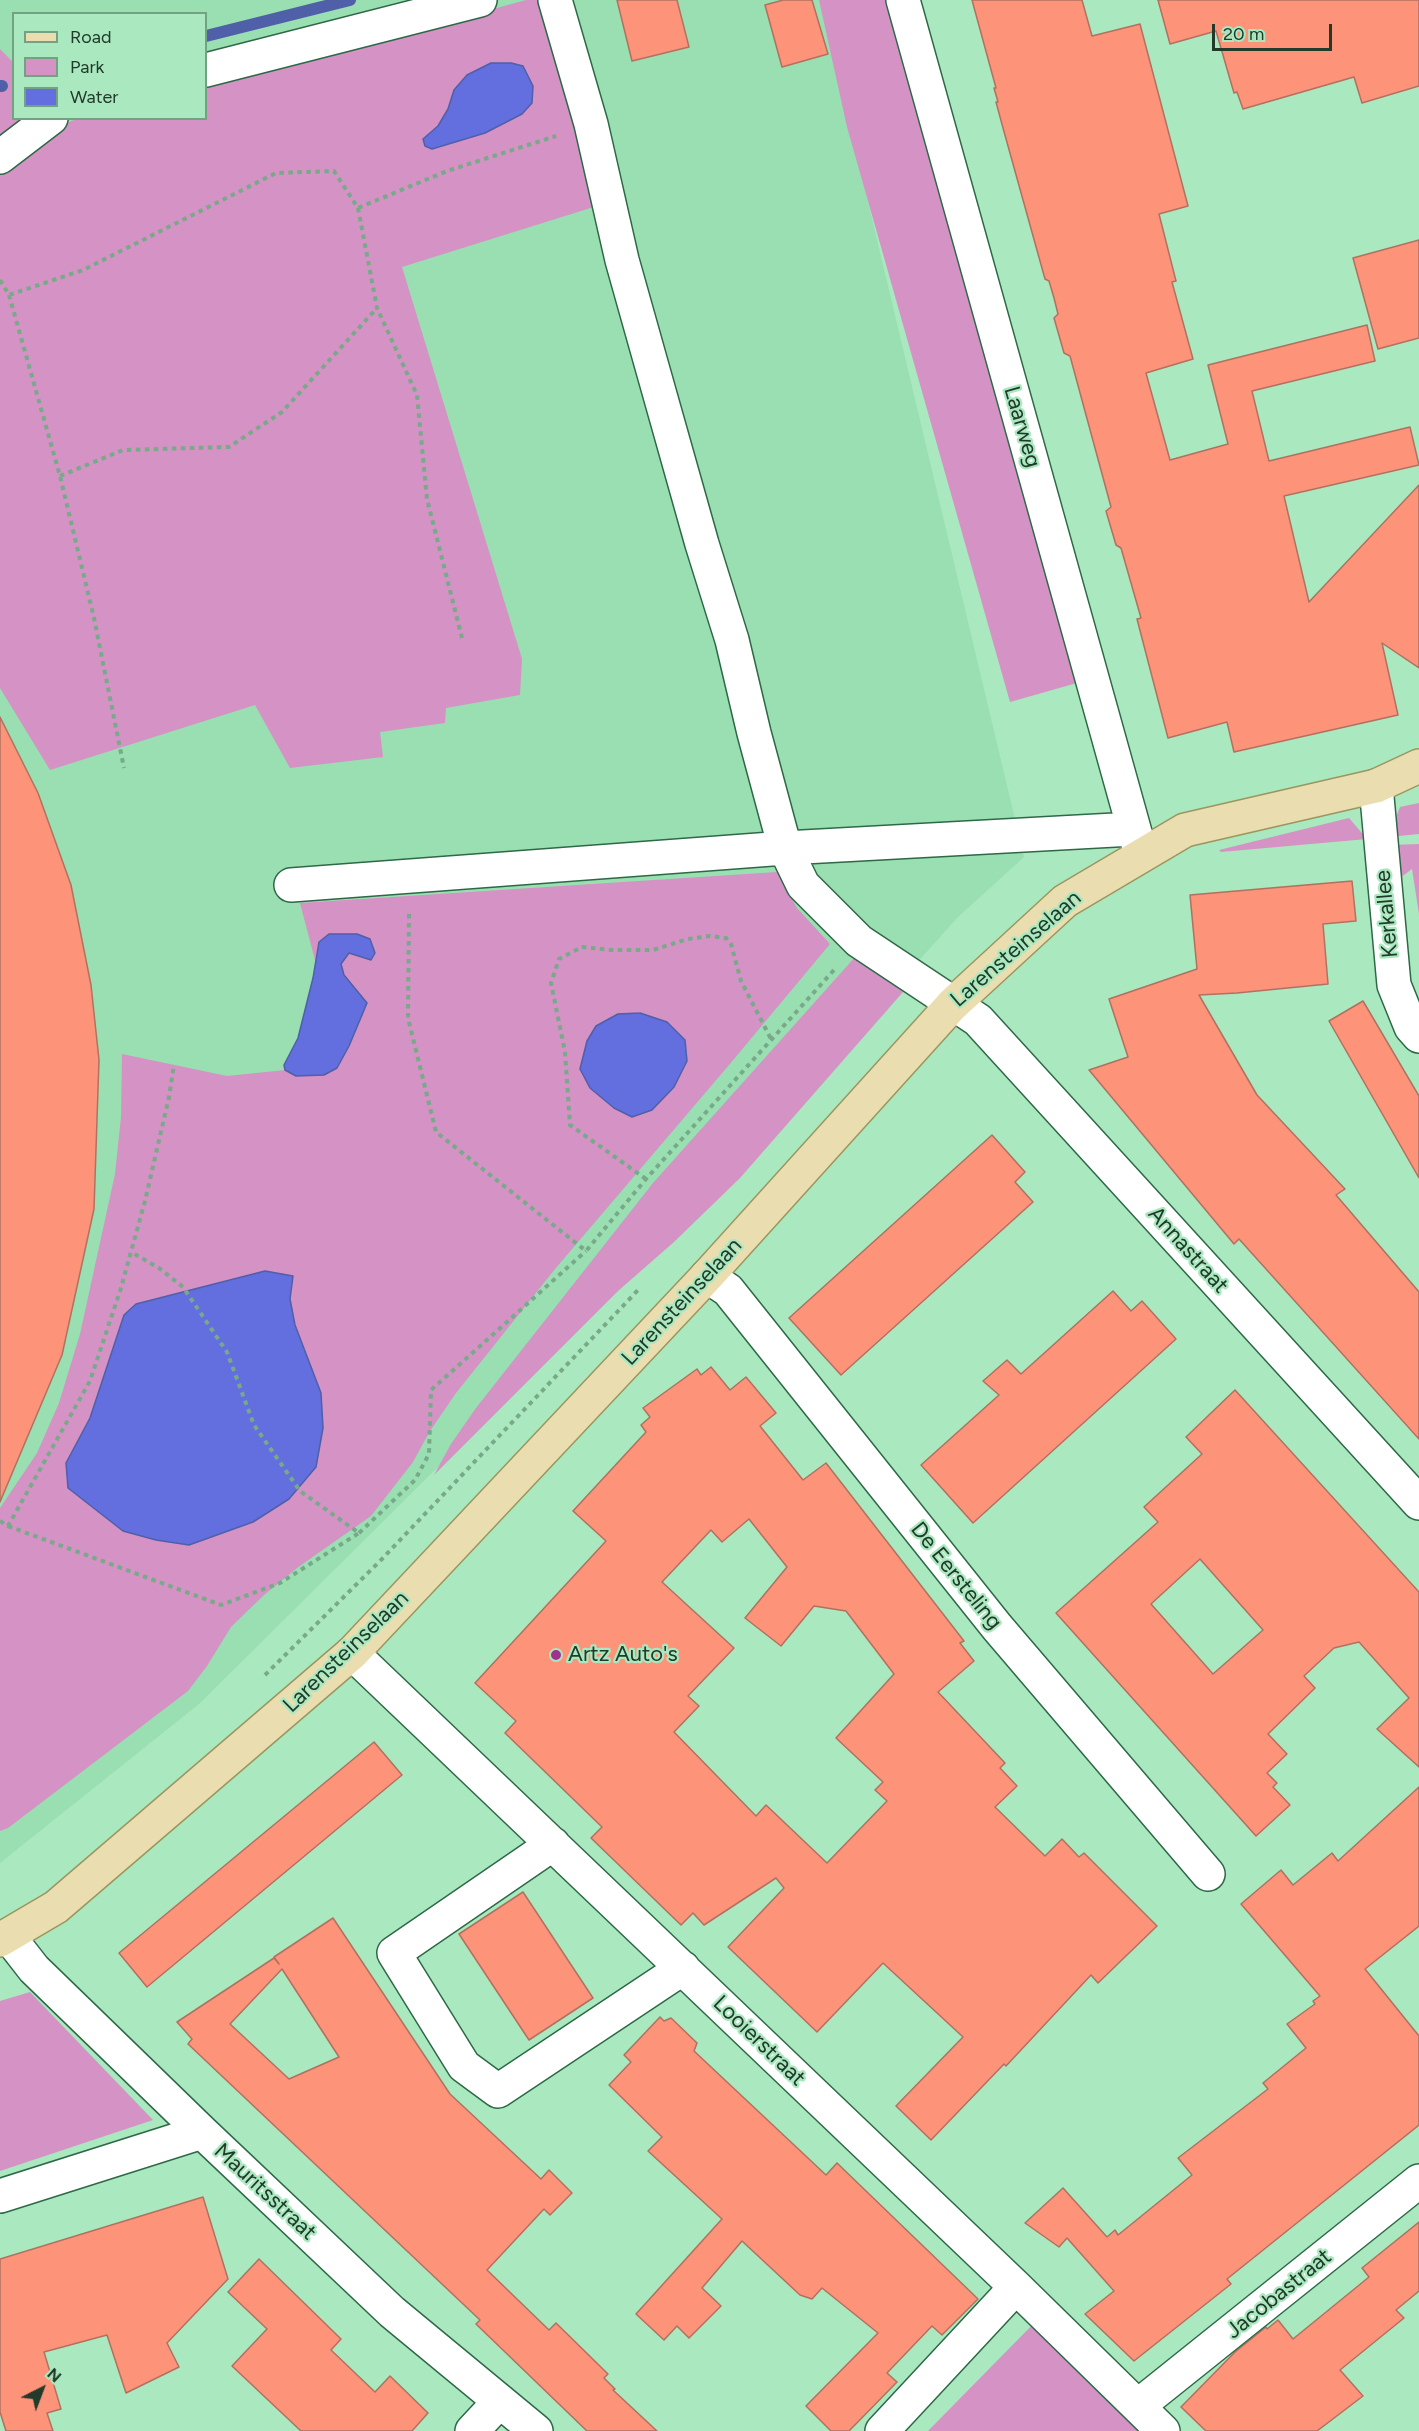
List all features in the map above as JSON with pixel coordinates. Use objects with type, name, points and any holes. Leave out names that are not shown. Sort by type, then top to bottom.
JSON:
[{"type":"main road","name":"Larensteinselaan","points":[[4,1939],[56,1907],[352,1653],[707,1276],[952,1005],[1065,901],[1137,842],[1376,786],[1419,766]]},
{"type":"street","points":[[207,70],[480,0]]},
{"type":"street","name":"Annastraat","points":[[555,0],[591,124],[625,271],[702,544],[732,640],[785,848],[803,885],[859,941],[952,1005],[978,1020],[1419,1503]]},
{"type":"street","name":"Laarweg","points":[[903,0],[1137,842]]},
{"type":"street","points":[[0,157],[48,120]]},
{"type":"street","name":"Kerkallee","points":[[1376,786],[1394,985],[1411,1028],[1419,1036]]},
{"type":"street","points":[[291,885],[785,848],[1137,842]]},
{"type":"street","name":"De Eersteling","points":[[707,1276],[728,1290],[997,1627],[1208,1874]]},
{"type":"street","name":"Looierstraat","points":[[352,1653],[1016,2287],[1163,2431]]},
{"type":"street","points":[[553,1844],[394,1953],[464,2066],[498,2091],[683,1968]]},
{"type":"street","name":"Mauritsstraat","points":[[4,1939],[202,2132],[392,2312],[536,2431]]},
{"type":"street","points":[[0,2196],[202,2132]]},
{"type":"street","name":"Jacobastraat","points":[[1138,2406],[1419,2181]]},
{"type":"street","points":[[882,2431],[1016,2287]]},
{"type":"street","points":[[472,2431],[500,2401]]},
{"type":"path","points":[[358,208],[447,171],[591,124]]},
{"type":"path","points":[[9,295],[83,270],[276,173],[334,171],[358,208],[377,308],[417,395],[428,499],[462,638]]},
{"type":"path","points":[[0,280],[9,295],[60,476],[94,618],[124,768]]},
{"type":"path","points":[[60,476],[123,450],[229,447],[282,412],[377,308]]},
{"type":"path","points":[[409,877],[408,1018],[436,1132],[586,1251]]},
{"type":"path","points":[[646,1179],[570,1125],[565,1052],[551,983],[559,959],[582,947],[653,950],[688,939],[710,936],[726,938],[731,944],[741,981],[771,1039]]},
{"type":"path","points":[[0,1521],[8,1526],[221,1605],[280,1583],[359,1533],[415,1480],[429,1454],[431,1390],[586,1251],[646,1179],[859,941]]},
{"type":"path","points":[[8,1526],[90,1381],[131,1252],[169,1097],[174,1065]]},
{"type":"path","points":[[131,1252],[159,1268],[183,1287],[227,1352],[254,1425],[300,1491],[359,1533]]},
{"type":"shaded area","points":[[0,0],[820,0],[1024,857],[958,917],[670,1237],[199,1704],[0,1863]]},
{"type":"green space","points":[[526,0],[543,0],[597,206],[402,267],[522,659],[520,695],[446,708],[445,723],[380,732],[383,757],[290,768],[255,705],[50,770],[0,688],[0,169],[50,131],[74,120],[207,120],[207,83],[347,49]],"holes":[[[454,90],[522,114],[511,119],[423,139],[438,126],[448,109]]]},
{"type":"green space","points":[[819,0],[895,0],[1077,683],[1010,702],[847,127]]},
{"type":"green space","points":[[0,49],[12,61],[12,120],[35,120],[0,144]]},
{"type":"green space","points":[[1419,803],[1419,834],[1388,837],[1400,807]]},
{"type":"green space","points":[[1349,818],[1367,839],[1221,852],[1219,850]]},
{"type":"green space","points":[[1419,844],[1419,914],[1412,869],[1393,883],[1391,845]]},
{"type":"green space","points":[[777,872],[797,908],[830,944],[555,1269],[456,1393],[430,1431],[413,1462],[371,1516],[297,1568],[264,1595],[231,1627],[207,1666],[188,1691],[8,1828],[0,1831],[0,1508],[37,1453],[59,1403],[80,1334],[115,1174],[121,1117],[122,1054],[227,1076],[285,1070],[296,1076],[367,1003],[344,975],[341,964],[345,956],[349,953],[371,960],[370,939],[357,934],[329,934],[319,942],[316,964],[300,903]],"holes":[[[265,1271],[293,1276],[290,1299],[295,1325],[321,1393],[323,1428],[316,1467],[253,1522],[227,1530],[66,1463],[90,1418],[124,1315],[136,1304]]]},
{"type":"green space","points":[[856,956],[899,982],[903,992],[740,1178],[674,1242],[618,1291],[434,1475],[451,1444],[476,1408],[653,1183]]},
{"type":"green space","points":[[30,1992],[153,2120],[0,2171],[0,2001]]},
{"type":"green space","points":[[1045,2312],[1166,2431],[928,2431]]},
{"type":"water","points":[[491,63],[511,63],[523,66],[533,86],[532,103],[522,114],[485,133],[432,149],[425,146],[423,139],[438,126],[448,109],[454,90],[467,75]]},
{"type":"water","points":[[329,934],[357,934],[370,939],[375,953],[371,960],[349,953],[341,964],[344,975],[367,1003],[337,1068],[324,1075],[296,1076],[285,1070],[284,1065],[298,1038],[313,978],[319,942]]},
{"type":"water","points":[[640,1013],[667,1022],[685,1040],[687,1061],[674,1087],[652,1110],[632,1117],[614,1108],[590,1088],[580,1069],[587,1041],[596,1026],[618,1014]]},
{"type":"water","points":[[265,1271],[293,1276],[290,1299],[295,1325],[321,1393],[323,1428],[316,1467],[289,1499],[253,1522],[189,1545],[156,1540],[123,1531],[68,1488],[66,1463],[90,1418],[124,1315],[136,1304]]},
{"type":"building","points":[[617,0],[677,0],[689,47],[632,61]]},
{"type":"building","points":[[783,0],[812,0],[828,54],[782,67],[765,5]]},
{"type":"building","points":[[972,0],[1082,0],[1092,36],[1140,24],[1188,206],[1159,214],[1176,281],[1172,282],[1193,359],[1146,373],[1170,460],[1228,444],[1208,365],[1367,325],[1375,361],[1252,391],[1269,461],[1410,427],[1419,465],[1284,496],[1309,602],[1419,485],[1419,668],[1382,643],[1398,715],[1234,752],[1227,722],[1168,738],[1137,619],[1141,618],[1121,548],[1116,545],[1106,511],[1111,507],[1070,356],[1064,353],[1054,318],[1058,314],[1054,298],[1049,281],[1045,279],[1003,128],[996,102],[998,102],[994,88],[996,88]]},
{"type":"building","points":[[1158,0],[1419,0],[1419,86],[1362,103],[1354,77],[1243,109],[1237,92],[1234,93],[1216,31],[1170,44]]},
{"type":"building","points":[[1419,240],[1419,338],[1378,349],[1353,258]]},
{"type":"building","points":[[0,717],[38,793],[71,885],[91,985],[99,1060],[94,1209],[62,1355],[0,1502]]},
{"type":"building","points":[[1352,881],[1356,921],[1323,924],[1328,984],[1199,995],[1257,1095],[1345,1189],[1336,1195],[1419,1292],[1419,1439],[1239,1239],[1234,1244],[1089,1070],[1128,1057],[1109,999],[1197,969],[1190,895]]},
{"type":"building","points":[[1363,1001],[1419,1096],[1419,1178],[1329,1021]]},
{"type":"building","points":[[992,1135],[1025,1172],[1015,1182],[1033,1202],[841,1375],[789,1318]]},
{"type":"building","points":[[1113,1291],[1131,1311],[1142,1301],[1176,1339],[973,1523],[921,1465],[999,1395],[983,1381],[1007,1360],[1021,1374]]},
{"type":"building","points":[[711,1367],[730,1390],[746,1377],[776,1413],[760,1426],[803,1480],[826,1463],[964,1641],[960,1643],[974,1661],[938,1692],[1005,1763],[1000,1768],[1017,1786],[995,1807],[1045,1856],[1062,1839],[1079,1857],[1084,1853],[1157,1926],[1098,1983],[1091,1975],[1006,2066],[1004,2064],[931,2140],[896,2106],[963,2037],[883,1963],[817,2032],[728,1947],[784,1888],[776,1878],[704,1925],[693,1913],[681,1925],[591,1838],[602,1827],[505,1733],[516,1721],[475,1683],[606,1541],[573,1511],[646,1432],[641,1425],[650,1417],[643,1408],[697,1369],[701,1375]],"holes":[[[749,1519],[787,1567],[745,1618],[781,1646],[814,1606],[846,1611],[894,1674],[836,1738],[883,1782],[875,1790],[887,1801],[827,1863],[766,1805],[756,1816],[674,1732],[699,1706],[688,1696],[734,1648],[662,1582],[711,1530],[722,1542]]]},
{"type":"building","points":[[1235,1390],[1419,1592],[1419,1767],[1377,1729],[1409,1698],[1359,1642],[1334,1648],[1304,1676],[1315,1688],[1268,1734],[1287,1754],[1267,1773],[1277,1783],[1273,1787],[1290,1805],[1256,1836],[1056,1613],[1158,1522],[1144,1507],[1202,1454],[1186,1437]],"holes":[[[1200,1559],[1263,1630],[1213,1674],[1151,1604]]]},
{"type":"building","points":[[374,1742],[402,1775],[147,1987],[119,1953]]},
{"type":"building","points":[[1419,1787],[1419,1926],[1365,1969],[1419,2036],[1419,2125],[1227,2279],[1231,2284],[1134,2361],[1085,2314],[1114,2291],[1067,2238],[1059,2247],[1025,2223],[1063,2188],[1107,2237],[1115,2230],[1118,2235],[1192,2175],[1178,2158],[1268,2089],[1263,2083],[1306,2048],[1287,2024],[1315,2004],[1313,2001],[1320,1996],[1241,1904],[1281,1870],[1293,1885],[1332,1853],[1338,1861]]},
{"type":"building","points":[[523,1892],[593,1998],[529,2040],[459,1934]]},
{"type":"building","points":[[333,1918],[450,2094],[541,2179],[549,2170],[572,2193],[550,2215],[544,2209],[487,2270],[549,2330],[556,2323],[608,2374],[604,2378],[615,2389],[613,2390],[657,2431],[587,2431],[476,2324],[480,2320],[188,2044],[192,2039],[177,2022],[274,1958],[279,1964],[274,1957]],"holes":[[[282,1969],[339,2057],[289,2079],[230,2024]]]},
{"type":"building","points":[[660,2017],[664,2021],[671,2018],[697,2043],[694,2051],[826,2175],[837,2163],[978,2299],[942,2335],[932,2326],[887,2373],[897,2382],[849,2431],[831,2431],[806,2406],[878,2333],[822,2288],[812,2299],[800,2295],[742,2241],[702,2288],[721,2306],[689,2338],[677,2326],[664,2340],[636,2314],[722,2219],[648,2151],[662,2137],[609,2085],[631,2062],[624,2055]]},
{"type":"building","points":[[203,2197],[228,2279],[167,2343],[179,2367],[126,2393],[107,2335],[44,2352],[61,2409],[47,2413],[53,2431],[6,2431],[0,2412],[0,2259]]},
{"type":"building","points":[[1419,2222],[1419,2291],[1396,2310],[1404,2318],[1340,2370],[1363,2396],[1317,2431],[1206,2431],[1181,2407],[1235,2352],[1266,2327],[1267,2329],[1278,2320],[1293,2339],[1369,2277],[1362,2268]]},
{"type":"building","points":[[259,2259],[341,2339],[331,2350],[375,2392],[390,2376],[428,2413],[412,2431],[301,2431],[232,2366],[267,2329],[228,2292]]},
{"type":"waterway","points":[[207,36],[350,0]]},
{"type":"place","name":"Artz Auto's","points":[[556,1655]]}]
